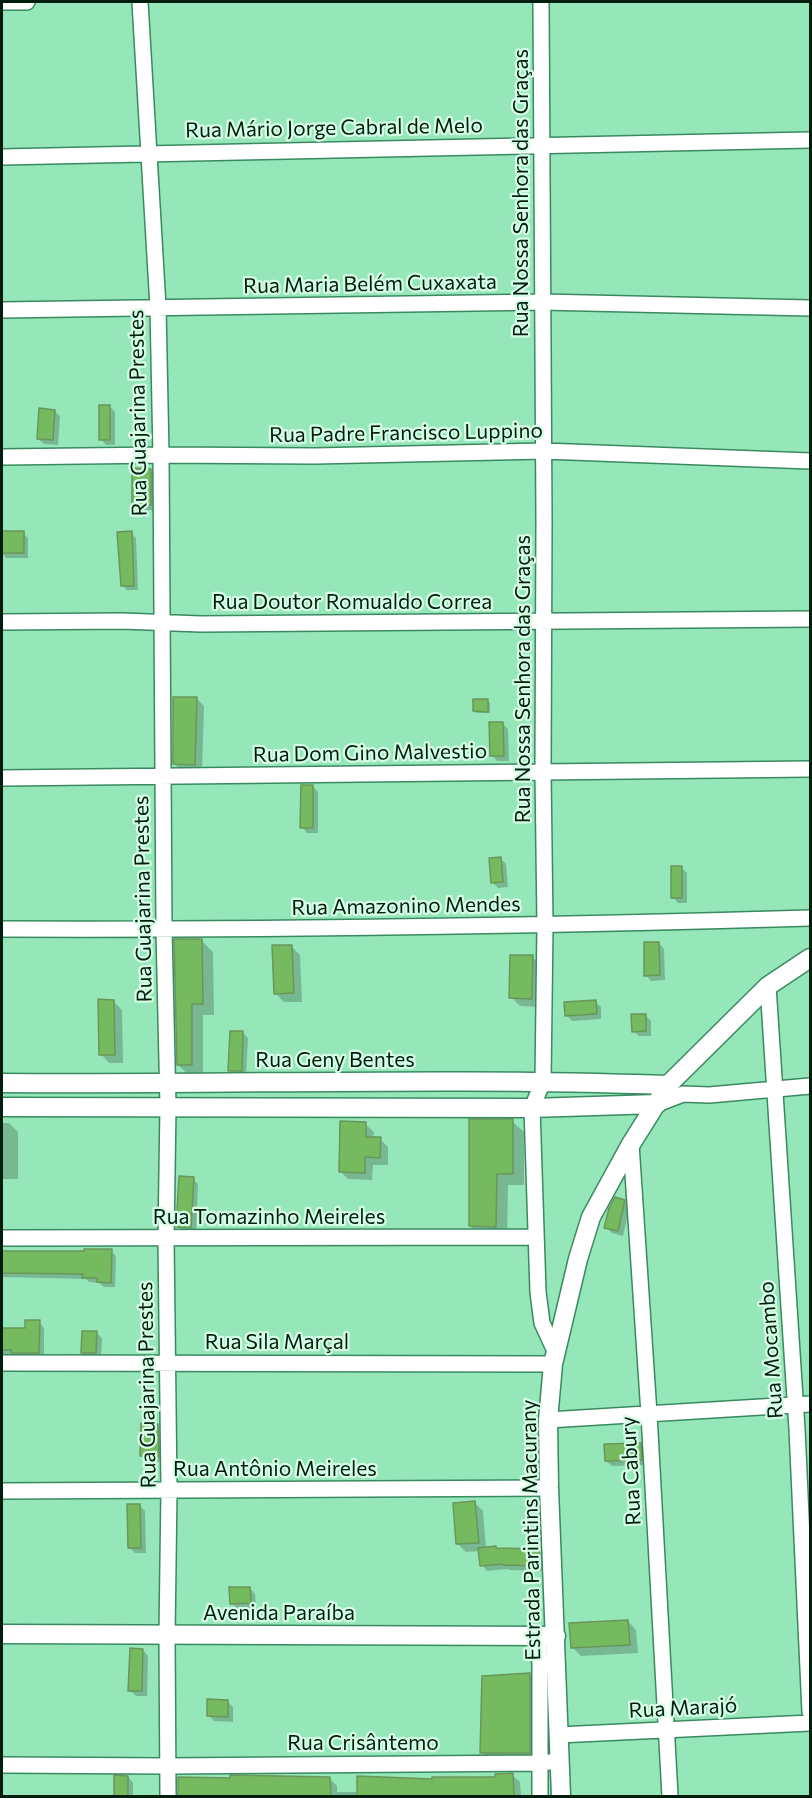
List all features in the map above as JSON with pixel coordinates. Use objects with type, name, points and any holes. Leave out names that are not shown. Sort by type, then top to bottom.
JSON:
[{"type":"street","points":[[2,2],[27,2]]},
{"type":"street","name":"Rua Guajarina Prestes","points":[[140,2],[158,307],[161,455],[164,930],[168,1106],[166,1238],[169,1490],[168,1797]]},
{"type":"street","name":"Rua Nossa Senhora das Graças","points":[[541,2],[545,926],[543,1081],[532,1108],[536,1237],[542,1323],[554,1357]]},
{"type":"street","name":"Rua Mário Jorge Cabral de Melo","points":[[2,157],[810,140]]},
{"type":"street","name":"Rua Maria Belém Cuxaxata","points":[[2,310],[542,302],[810,308]]},
{"type":"street","name":"Rua Padre Francisco Luppino","points":[[2,457],[315,456],[544,451],[810,460]]},
{"type":"street","name":"Rua Doutor Romualdo Correa","points":[[2,622],[543,622],[810,619]]},
{"type":"street","name":"Rua Dom Gino Malvestio","points":[[2,778],[810,769]]},
{"type":"street","name":"Rua Amazonino Mendes","points":[[2,929],[164,930],[545,926],[810,918]]},
{"type":"street","name":"Estrada Parintins Macurany","points":[[561,1797],[549,1762],[548,1420],[554,1357],[578,1258],[591,1217],[657,1104],[676,1090],[768,986],[810,958]]},
{"type":"street","name":"Rua Mocambo","points":[[768,986],[795,1405],[810,1712]]},
{"type":"street","name":"Rua Geny Bentes","points":[[2,1083],[543,1081],[676,1090]]},
{"type":"street","points":[[676,1090],[709,1095],[810,1086]]},
{"type":"street","points":[[2,1107],[532,1108],[657,1104]]},
{"type":"street","name":"Rua Cabury","points":[[632,1144],[650,1414],[670,1797]]},
{"type":"street","name":"Rua Tomazinho Meireles","points":[[2,1238],[536,1237]]},
{"type":"street","name":"Rua Sila Marçal","points":[[2,1363],[554,1357]]},
{"type":"street","points":[[548,1420],[810,1404]]},
{"type":"street","name":"Rua Antônio Meireles","points":[[2,1491],[549,1488]]},
{"type":"street","name":"Avenida Paraíba","points":[[2,1634],[547,1636]]},
{"type":"street","name":"Estrada Parintins Macurany","points":[[540,1797],[558,1735],[547,1636]]},
{"type":"street","name":"Rua Marajó","points":[[558,1735],[810,1723]]},
{"type":"street","name":"Rua Crisântemo","points":[[2,1765],[168,1766],[549,1762]]},
{"type":"building","points":[[99,405],[110,405],[110,440],[99,440]]},
{"type":"building","points":[[39,408],[55,410],[53,440],[37,439]]},
{"type":"building","points":[[132,468],[151,469],[151,505],[132,505]]},
{"type":"building","points":[[2,531],[24,531],[24,553],[2,553]]},
{"type":"building","points":[[132,531],[134,586],[121,586],[117,532]]},
{"type":"building","points":[[173,697],[197,697],[195,765],[173,764]]},
{"type":"building","points":[[473,699],[488,699],[488,712],[473,711]]},
{"type":"building","points":[[489,722],[503,722],[504,756],[490,756]]},
{"type":"building","points":[[301,785],[313,785],[313,828],[300,828]]},
{"type":"building","points":[[501,857],[503,882],[491,883],[489,858]]},
{"type":"building","points":[[671,866],[682,866],[682,898],[671,898]]},
{"type":"building","points":[[174,939],[202,939],[203,1004],[192,1004],[192,1065],[177,1065]]},
{"type":"building","points":[[644,942],[659,942],[660,975],[644,976]]},
{"type":"building","points":[[272,945],[292,945],[294,993],[274,994]]},
{"type":"building","points":[[510,955],[533,955],[532,999],[509,998]]},
{"type":"building","points":[[98,999],[114,1000],[115,1055],[99,1055]]},
{"type":"building","points":[[596,1000],[597,1014],[565,1016],[564,1002]]},
{"type":"building","points":[[631,1014],[646,1014],[646,1031],[632,1032]]},
{"type":"building","points":[[230,1031],[243,1031],[242,1071],[228,1071]]},
{"type":"building","points":[[469,1119],[513,1119],[513,1174],[497,1174],[496,1227],[469,1226]]},
{"type":"building","points":[[340,1121],[366,1122],[366,1137],[381,1137],[380,1158],[365,1157],[365,1173],[339,1172]]},
{"type":"building","points":[[179,1176],[194,1177],[191,1228],[176,1227]]},
{"type":"building","points":[[615,1197],[625,1200],[618,1231],[604,1228],[609,1208]]},
{"type":"building","points":[[84,1249],[112,1249],[111,1283],[97,1282],[97,1278],[82,1278],[83,1274],[2,1273],[2,1251],[84,1251]]},
{"type":"building","points":[[25,1320],[40,1320],[39,1353],[11,1353],[11,1350],[2,1350],[2,1328],[25,1328]]},
{"type":"building","points":[[82,1331],[97,1331],[96,1353],[81,1353]]},
{"type":"building","points":[[141,1423],[158,1424],[159,1457],[140,1456]]},
{"type":"building","points":[[641,1443],[642,1460],[605,1461],[604,1444]]},
{"type":"building","points":[[475,1501],[479,1543],[456,1544],[453,1503]]},
{"type":"building","points":[[127,1504],[140,1504],[141,1548],[128,1548]]},
{"type":"building","points":[[496,1546],[496,1548],[539,1549],[539,1566],[502,1564],[480,1566],[478,1548]]},
{"type":"building","points":[[229,1587],[250,1587],[251,1603],[230,1604]]},
{"type":"building","points":[[628,1620],[630,1645],[571,1648],[569,1623]]},
{"type":"building","points":[[130,1648],[143,1649],[142,1691],[128,1691]]},
{"type":"building","points":[[530,1673],[530,1753],[480,1753],[482,1676]]},
{"type":"building","points":[[207,1699],[228,1700],[228,1717],[207,1716]]},
{"type":"building","points":[[513,1773],[514,1797],[357,1797],[357,1776],[432,1779],[432,1777],[495,1777],[495,1774]]},
{"type":"building","points":[[114,1775],[128,1776],[128,1797],[114,1797]]},
{"type":"building","points":[[230,1775],[330,1777],[331,1797],[178,1797],[178,1777],[230,1778]]}]
